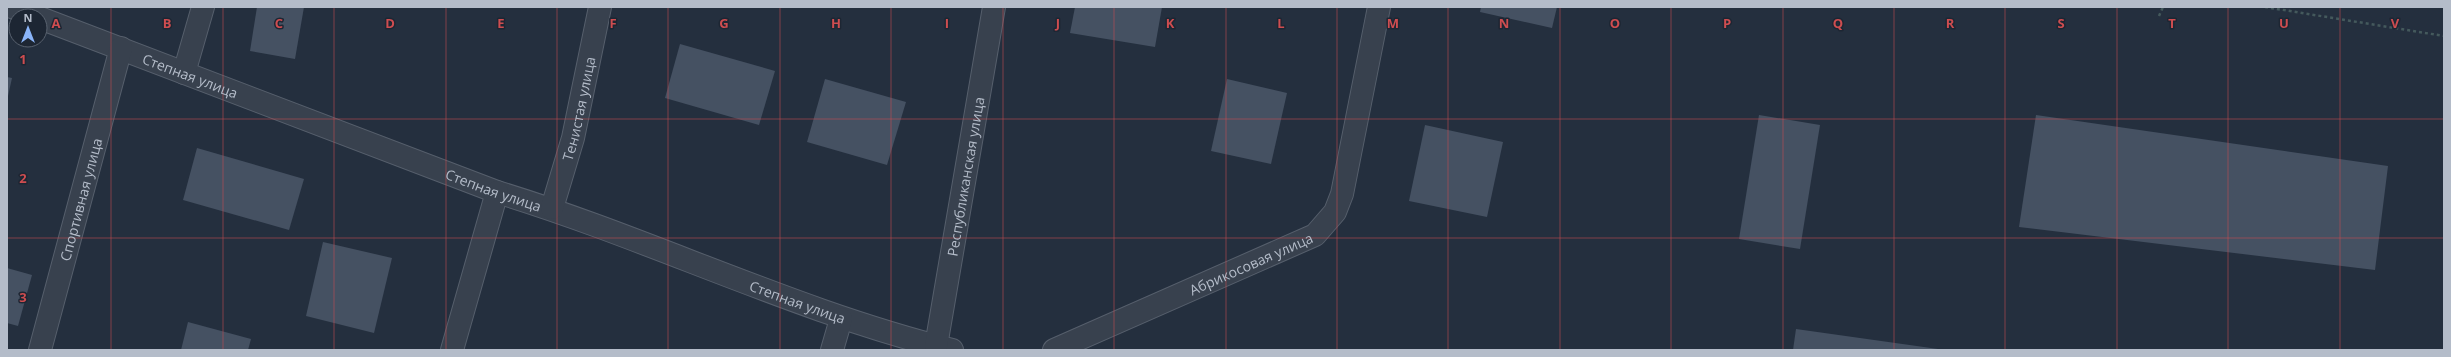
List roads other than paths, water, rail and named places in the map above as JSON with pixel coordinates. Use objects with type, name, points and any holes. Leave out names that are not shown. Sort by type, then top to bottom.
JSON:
[{"type":"street","points":[[184,72],[203,7]]},
{"type":"street","name":"Тенистая улица","points":[[552,208],[573,138],[600,7]]},
{"type":"street","name":"Республиканская улица","points":[[944,348],[994,7]]},
{"type":"street","name":"Абрикосовая улица","points":[[1054,350],[1315,235],[1328,223],[1342,194],[1379,7]]},
{"type":"street","name":"Степная улица","points":[[48,21],[497,192],[552,208],[841,319],[944,348]]},
{"type":"street","name":"Спортивная улица","points":[[40,350],[121,48]]},
{"type":"street","points":[[452,350],[497,192]]},
{"type":"street","points":[[832,350],[841,319]]}]
